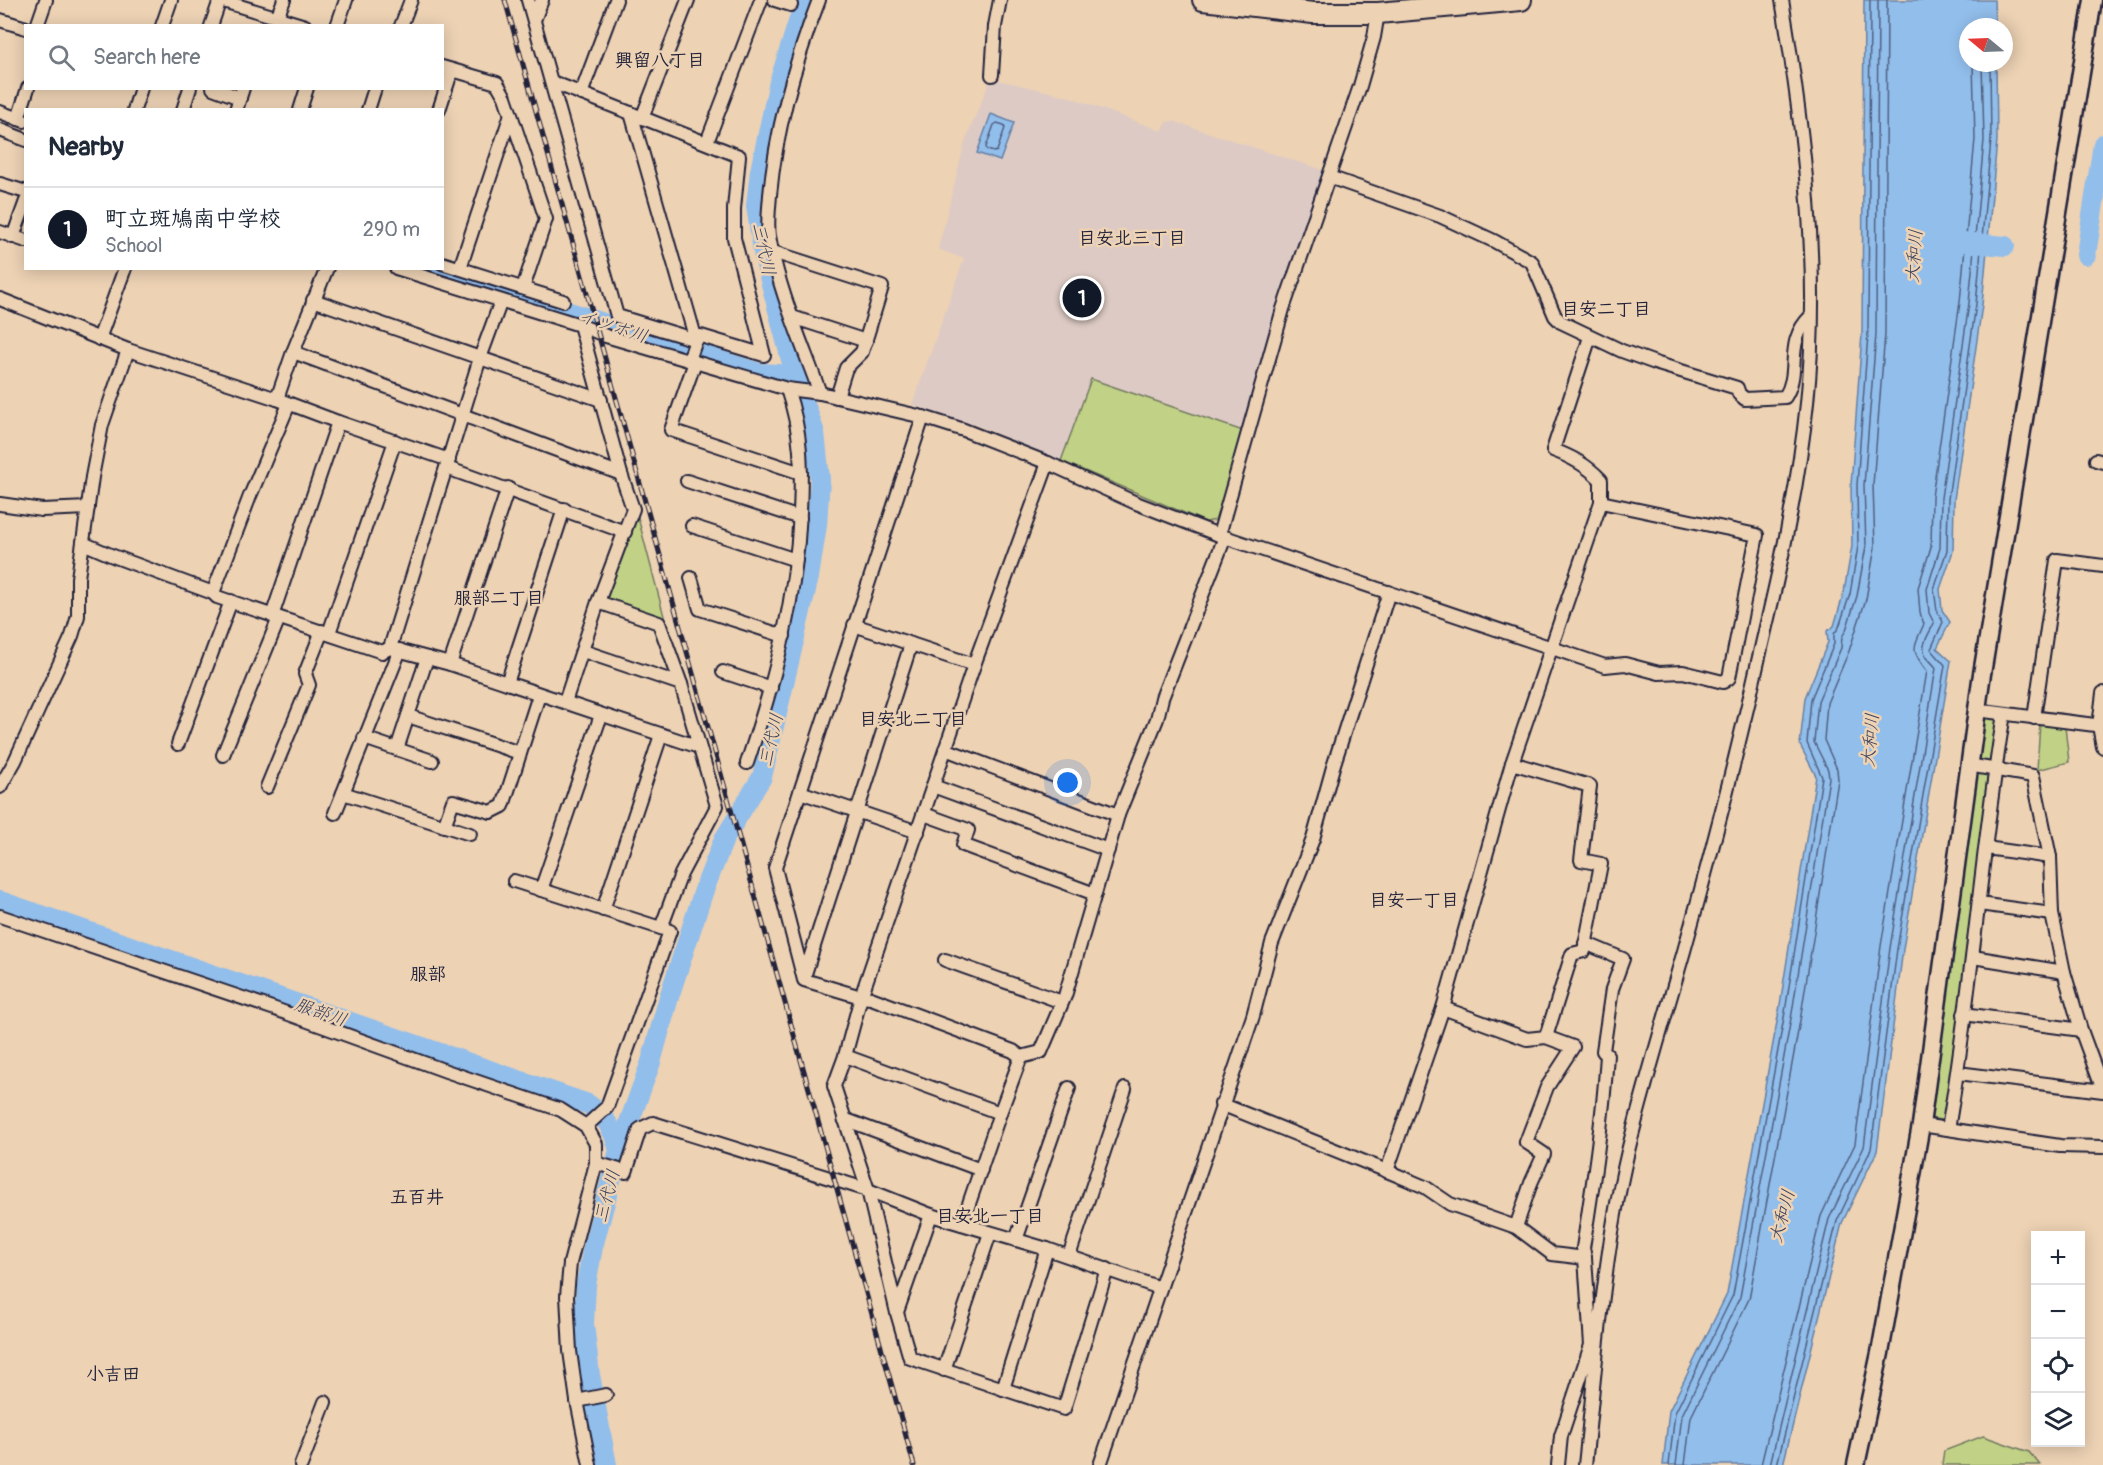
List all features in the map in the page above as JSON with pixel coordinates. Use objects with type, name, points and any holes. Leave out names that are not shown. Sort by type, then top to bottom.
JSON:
[{"type":"main road","points":[[1203,0],[1313,13],[1378,13],[1521,0]]},
{"type":"street","points":[[38,24],[46,0]]},
{"type":"street","points":[[163,24],[171,0]]},
{"type":"street","points":[[212,24],[220,0],[270,19],[295,24]]},
{"type":"street","points":[[270,19],[284,0]]},
{"type":"street","points":[[338,24],[346,0]]},
{"type":"street","points":[[402,24],[411,0]]},
{"type":"street","points":[[528,0],[617,316],[696,340]]},
{"type":"street","points":[[534,20],[542,0]]},
{"type":"street","points":[[581,94],[616,0]]},
{"type":"street","points":[[688,0],[637,115],[696,340],[692,361],[671,429],[801,472]]},
{"type":"street","points":[[707,142],[761,0]]},
{"type":"street","points":[[775,0],[791,5]]},
{"type":"street","points":[[819,0],[795,69],[783,115],[772,170],[768,225],[773,252],[792,317],[820,393]]},
{"type":"street","points":[[992,75],[995,26],[1000,0]]},
{"type":"street","points":[[1585,1465],[1595,1345],[1610,1242],[1630,1140],[1714,839],[1752,689],[1790,521],[1808,399],[1813,272],[1798,99],[1782,0]]},
{"type":"street","points":[[1856,1465],[1880,1353],[1921,1125],[1976,710],[2093,0]]},
{"type":"street","points":[[804,978],[882,1002],[1021,1057],[1041,1052],[1062,1002],[1118,815],[1157,719],[1162,698],[1222,536],[1283,309],[1360,86],[1374,37],[1378,13]]},
{"type":"street","points":[[0,20],[24,27]]},
{"type":"street","points":[[444,84],[447,69],[497,83],[505,97],[546,219],[523,288]]},
{"type":"street","points":[[552,82],[739,156],[741,166],[734,209],[734,238],[764,355],[701,336],[696,340]]},
{"type":"street","points":[[24,108],[28,90]]},
{"type":"street","points":[[135,108],[140,90]]},
{"type":"street","points":[[184,108],[189,90]]},
{"type":"street","points":[[218,90],[240,98]]},
{"type":"street","points":[[301,108],[306,90]]},
{"type":"street","points":[[369,108],[374,90]]},
{"type":"street","points":[[439,108],[443,90]]},
{"type":"street","points":[[0,112],[22,120]]},
{"type":"street","points":[[460,268],[511,114]]},
{"type":"street","points":[[0,130],[24,139]]},
{"type":"street","points":[[1329,177],[1440,216],[1494,241],[1532,262],[1555,316],[1561,322],[1590,337],[1658,364],[1737,388],[1745,399],[1785,397],[1791,388],[1796,339],[1804,323],[1811,316]]},
{"type":"street","points":[[0,184],[24,191]]},
{"type":"street","points":[[13,237],[24,207]]},
{"type":"street","points":[[0,232],[24,240]]},
{"type":"street","points":[[773,252],[882,287],[862,352],[846,368],[837,397]]},
{"type":"street","points":[[444,264],[563,301]]},
{"type":"street","points":[[99,339],[124,270]]},
{"type":"street","points":[[213,593],[283,402],[293,352],[326,270]]},
{"type":"street","points":[[402,270],[580,325],[606,336],[787,389],[820,393],[923,417],[963,430],[1136,503],[1222,536],[1605,666],[1625,664],[1659,673],[1683,672],[1723,682],[1729,678],[1757,535],[1601,502]]},
{"type":"street","points":[[0,299],[128,350],[395,441],[508,488],[625,532]]},
{"type":"street","points":[[314,300],[602,400]]},
{"type":"street","points":[[335,813],[395,649],[480,358],[501,301]]},
{"type":"street","points":[[792,317],[866,340]]},
{"type":"street","points":[[565,702],[598,602],[633,509],[621,474],[580,325]]},
{"type":"street","points":[[1387,1171],[1443,1008],[1512,763],[1601,502],[1601,480],[1583,463],[1552,450],[1590,337]]},
{"type":"street","points":[[0,788],[5,770],[72,636],[78,616],[78,578],[87,508],[102,425],[128,350]]},
{"type":"street","points":[[293,352],[621,474]]},
{"type":"street","points":[[747,763],[771,688],[793,592],[800,518],[800,433],[787,389]]},
{"type":"street","points":[[804,978],[775,868],[923,417]]},
{"type":"street","points":[[223,755],[276,617],[338,422]]},
{"type":"street","points":[[267,787],[309,685],[305,674],[326,632],[395,441]]},
{"type":"street","points":[[1048,464],[945,749],[861,997],[845,1056],[834,1086],[868,1190],[910,1358],[1064,1409],[1107,1269]]},
{"type":"street","points":[[687,481],[800,518]]},
{"type":"street","points":[[450,664],[508,488]]},
{"type":"street","points":[[0,504],[42,510],[87,508]]},
{"type":"street","points":[[507,682],[564,509]]},
{"type":"street","points":[[692,526],[796,560]]},
{"type":"street","points":[[83,543],[213,593],[217,597],[276,617],[382,652],[395,649],[450,664],[699,747]]},
{"type":"street","points":[[2034,718],[2057,561],[2103,566]]},
{"type":"street","points":[[691,578],[700,609],[784,636]]},
{"type":"street","points":[[1100,1465],[1252,1016],[1272,943],[1313,839],[1333,766],[1389,592]]},
{"type":"street","points":[[178,744],[231,601]]},
{"type":"street","points":[[598,602],[659,623],[681,684],[717,806],[681,873],[661,928]]},
{"type":"street","points":[[854,625],[974,665]]},
{"type":"street","points":[[804,978],[911,644]]},
{"type":"street","points":[[583,651],[681,684]]},
{"type":"street","points":[[397,749],[427,658]]},
{"type":"street","points":[[723,672],[771,688]]},
{"type":"street","points":[[2103,693],[2101,726],[2103,747]]},
{"type":"street","points":[[444,826],[453,801],[491,812],[503,806],[539,694]]},
{"type":"street","points":[[1976,710],[2101,726]]},
{"type":"street","points":[[1948,1129],[1958,1072],[1995,769],[2004,714]]},
{"type":"street","points":[[542,890],[601,715]]},
{"type":"street","points":[[408,716],[520,753]]},
{"type":"street","points":[[603,910],[661,735]]},
{"type":"street","points":[[364,738],[432,761]]},
{"type":"street","points":[[945,749],[1118,815]]},
{"type":"street","points":[[1512,763],[1590,786],[1581,860],[1601,864],[1584,951],[1572,954],[1546,1036]]},
{"type":"street","points":[[1958,1072],[2103,1091],[2081,1030],[2064,972],[2052,914],[2050,857],[2033,777],[1968,765]]},
{"type":"street","points":[[933,786],[1108,850]]},
{"type":"street","points":[[800,792],[918,832]]},
{"type":"street","points":[[342,793],[470,834]]},
{"type":"street","points":[[924,814],[968,830],[963,845],[1095,894]]},
{"type":"street","points":[[1986,848],[2050,857]]},
{"type":"street","points":[[514,881],[670,931],[607,1107],[588,1124]]},
{"type":"street","points":[[1979,904],[2052,914]]},
{"type":"street","points":[[0,916],[561,1110],[588,1124],[596,1144],[598,1164],[570,1263],[567,1296],[570,1351],[590,1465]]},
{"type":"street","points":[[1558,1465],[1561,1436],[1595,1345],[1583,1248],[1597,1159],[1605,1086],[1607,1055],[1603,1051],[1612,988],[1623,959],[1586,943]]},
{"type":"street","points":[[1973,957],[2064,972]]},
{"type":"street","points":[[945,960],[1062,1002]]},
{"type":"street","points":[[1443,1008],[1527,1039],[1546,1036],[1573,1047],[1547,1087],[1526,1142],[1544,1154],[1516,1227]]},
{"type":"street","points":[[1964,1014],[2081,1030]]},
{"type":"street","points":[[845,1056],[1000,1113]]},
{"type":"street","points":[[962,1224],[1021,1057]]},
{"type":"street","points":[[1016,1240],[1069,1088]]},
{"type":"street","points":[[1069,1256],[1125,1089]]},
{"type":"street","points":[[1221,1104],[1425,1187],[1450,1204],[1516,1227],[1552,1254],[1585,1258]]},
{"type":"street","points":[[844,1119],[981,1170]]},
{"type":"street","points":[[598,1164],[626,1173],[640,1129],[653,1123],[868,1190],[931,1215],[1047,1249],[1160,1287]]},
{"type":"street","points":[[1921,1125],[2061,1146],[2103,1147]]},
{"type":"street","points":[[897,1313],[931,1215]]},
{"type":"street","points":[[944,1370],[990,1233]]},
{"type":"street","points":[[1003,1389],[1047,1249]]},
{"type":"street","points":[[578,1401],[605,1395]]},
{"type":"street","points":[[301,1465],[325,1402]]},
{"type":"shaded area","points":[[998,80],[1067,96],[1162,131],[1166,122],[1173,121],[1323,170],[1324,175],[1243,431],[1091,379],[1061,461],[978,426],[912,405],[964,259],[938,249],[965,142],[989,83]]},
{"type":"green space","points":[[1091,379],[1243,431],[1216,520],[1206,522],[1061,461]]},
{"type":"green space","points":[[636,510],[665,620],[604,598]]},
{"type":"green space","points":[[1984,716],[1997,718],[1990,763],[1978,761]]},
{"type":"green space","points":[[2040,723],[2065,727],[2069,762],[2037,770]]},
{"type":"green space","points":[[1977,771],[1990,773],[1946,1121],[1930,1118],[1928,1114]]},
{"type":"green space","points":[[1983,1436],[2029,1452],[2040,1465],[1942,1465],[1944,1451]]},
{"type":"water","name":"大和川","points":[[1864,0],[1994,0],[1995,18],[1959,18],[1959,72],[1996,72],[1997,140],[1982,305],[1954,500],[1953,551],[1940,589],[1942,610],[1950,622],[1937,648],[1951,661],[1903,949],[1877,1151],[1842,1223],[1783,1465],[1663,1465],[1669,1411],[1727,1294],[1779,1011],[1816,776],[1800,745],[1805,698],[1828,642],[1827,631],[1834,626],[1844,592],[1852,546],[1851,485],[1862,334]]},
{"type":"water","points":[[991,114],[1014,123],[1000,161],[977,153]]},
{"type":"waterway","name":"三代川","points":[[607,1465],[590,1375],[584,1324],[586,1285],[593,1247],[619,1150],[651,1062],[669,997],[704,890],[724,839],[762,777],[809,577],[817,525],[820,479],[815,433],[795,375],[764,257],[756,206],[760,171],[778,86],[805,0]]},
{"type":"waterway","points":[[2086,255],[2103,144]]},
{"type":"waterway","points":[[1963,242],[2005,246]]},
{"type":"waterway","name":"イツボ川","points":[[439,270],[759,373],[795,375]]},
{"type":"waterway","name":"服部川","points":[[0,901],[588,1104],[600,1113],[608,1124],[619,1150]]},
{"type":"railway","points":[[505,0],[914,1465]]},
{"type":"place","name":"町立斑鳩南中学校","points":[[1082,298]]},
{"type":"district","name":"興留八丁目","points":[[660,60]]},
{"type":"district","name":"目安北三丁目","points":[[1132,238]]},
{"type":"district","name":"目安二丁目","points":[[1606,309]]},
{"type":"district","name":"服部二丁目","points":[[499,598]]},
{"type":"district","name":"目安北二丁目","points":[[913,719]]},
{"type":"district","name":"目安一丁目","points":[[1414,900]]},
{"type":"district","name":"服部","points":[[428,974]]},
{"type":"district","name":"五百井","points":[[417,1197]]},
{"type":"district","name":"目安北一丁目","points":[[990,1216]]},
{"type":"district","name":"小吉田","points":[[113,1374]]}]
